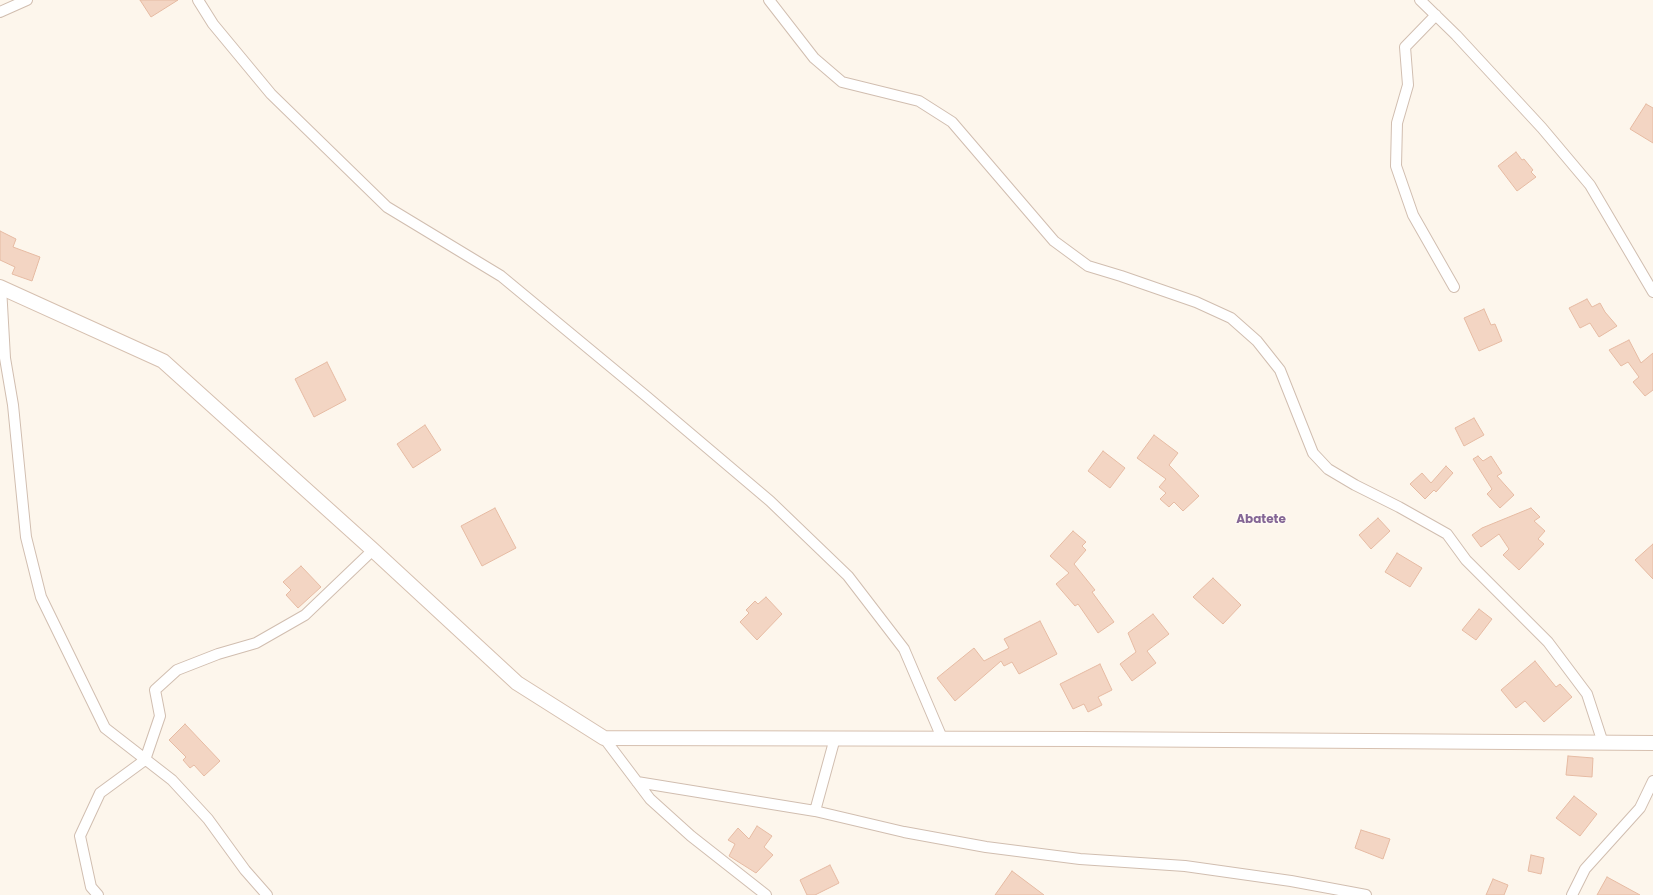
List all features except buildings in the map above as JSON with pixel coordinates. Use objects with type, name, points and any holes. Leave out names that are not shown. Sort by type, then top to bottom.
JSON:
[{"type":"main road","points":[[0,287],[163,361],[373,550],[517,683],[604,738],[942,738],[1653,743]]},
{"type":"street","points":[[0,12],[27,0]]},
{"type":"street","points":[[198,0],[213,24],[271,94],[387,207],[502,276],[770,501],[848,576],[904,649],[942,738]]},
{"type":"street","points":[[769,0],[814,58],[842,82],[920,101],[952,122],[1054,241],[1088,266],[1196,302],[1231,318],[1257,341],[1280,370],[1313,453],[1328,470],[1447,534],[1466,560],[1548,642],[1587,694],[1603,743]]},
{"type":"street","points":[[1420,0],[1456,35],[1542,128],[1590,185],[1653,292]]},
{"type":"street","points":[[1436,15],[1405,47],[1408,85],[1397,123],[1396,166],[1413,215],[1454,287]]},
{"type":"street","points":[[0,287],[5,358],[13,405],[26,537],[41,597],[105,728],[172,780],[208,819],[245,870],[267,895]]},
{"type":"street","points":[[98,895],[90,891],[80,836],[100,793],[145,760],[160,716],[155,690],[177,670],[218,654],[256,643],[305,615],[373,550]]},
{"type":"street","points":[[604,738],[650,799],[691,836],[766,895]]},
{"type":"street","points":[[815,811],[835,738]]},
{"type":"street","points":[[1572,895],[1585,869],[1640,808],[1653,781]]},
{"type":"street","points":[[637,782],[815,811],[904,832],[986,847],[1080,859],[1185,866],[1291,881],[1366,895]]},
{"type":"district","name":"Abatete","points":[[1261,520]]}]
